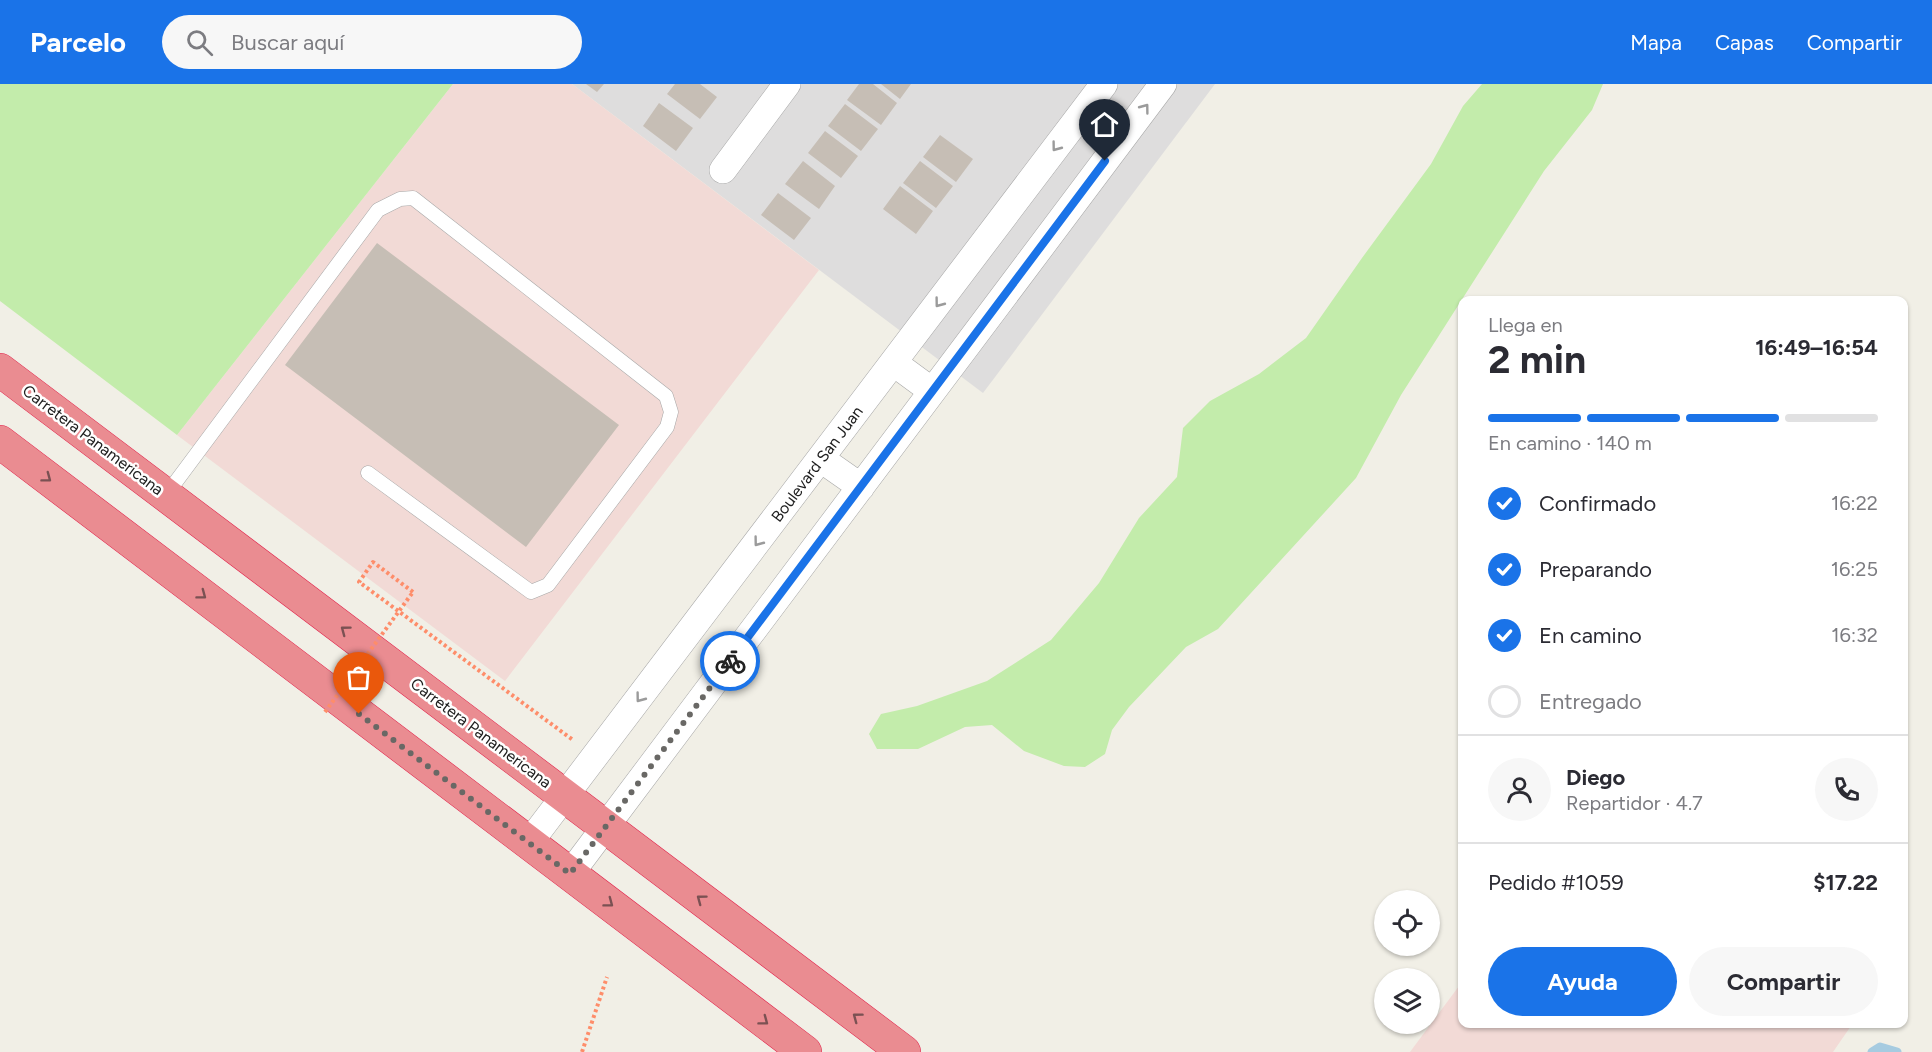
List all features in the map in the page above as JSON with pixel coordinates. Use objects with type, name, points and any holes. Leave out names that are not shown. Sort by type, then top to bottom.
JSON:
[{"type":"highway","name":"Carretera Panamericana","points":[[0,370],[904,1052]]},
{"type":"highway","points":[[0,442],[805,1052]]},
{"type":"street","points":[[723,171],[788,84]]},
{"type":"street","name":"Boulevard San Juan","points":[[529,843],[1104,84]]},
{"type":"street","points":[[570,874],[1163,84]]},
{"type":"street","points":[[894,363],[933,391]]},
{"type":"street","points":[[821,459],[861,487]]},
{"type":"lane","points":[[166,495],[378,210],[400,200],[413,198],[422,205],[666,396],[671,412],[667,427],[548,585],[531,592],[368,473]]},
{"type":"path","points":[[325,712],[413,592],[373,562],[359,582],[596,757]]},
{"type":"path","points":[[582,1052],[607,976]]},
{"type":"shaded area","points":[[453,84],[572,84],[819,270],[505,681],[177,435]]},
{"type":"shaded area","points":[[572,84],[1215,84],[983,393]]},
{"type":"shaded area","points":[[1458,987],[1458,1028],[1850,1028],[1833,1052],[1410,1052],[1423,1034],[1440,1034],[1440,1012]]},
{"type":"green space","points":[[0,84],[453,84],[177,435],[0,301]]},
{"type":"green space","points":[[1482,84],[1603,84],[1592,110],[1544,171],[1464,296],[1458,296],[1458,306],[1401,395],[1356,478],[1218,629],[1186,647],[1129,707],[1112,730],[1105,754],[1085,767],[1064,766],[1024,751],[992,725],[965,727],[918,749],[877,749],[869,734],[881,714],[917,706],[987,681],[1051,640],[1099,583],[1139,518],[1177,477],[1183,428],[1210,401],[1259,374],[1306,338],[1431,164],[1463,106]]},
{"type":"building","points":[[586,84],[604,84],[597,92]]},
{"type":"building","points":[[675,84],[700,84],[717,97],[700,119],[667,94]]},
{"type":"building","points":[[859,84],[873,84],[897,103],[881,125],[847,100]]},
{"type":"building","points":[[881,84],[911,84],[900,99]]},
{"type":"building","points":[[659,103],[693,128],[676,151],[643,126]]},
{"type":"building","points":[[845,104],[878,129],[861,151],[828,126]]},
{"type":"building","points":[[825,131],[858,156],[841,178],[808,153]]},
{"type":"building","points":[[940,135],[973,159],[956,182],[923,157]]},
{"type":"building","points":[[803,161],[835,186],[819,209],[785,184]]},
{"type":"building","points":[[920,161],[953,186],[936,208],[903,183]]},
{"type":"building","points":[[900,186],[933,211],[916,234],[883,209]]},
{"type":"building","points":[[778,193],[811,218],[794,240],[761,215]]},
{"type":"building","points":[[377,243],[619,425],[526,547],[285,365]]},
{"type":"waterway","points":[[1872,1052],[1880,1047],[1897,1052]]},
{"type":"way so far","points":[[359,714],[570,874],[730,661]]},
{"type":"route","points":[[730,661],[1105,161]]}]
